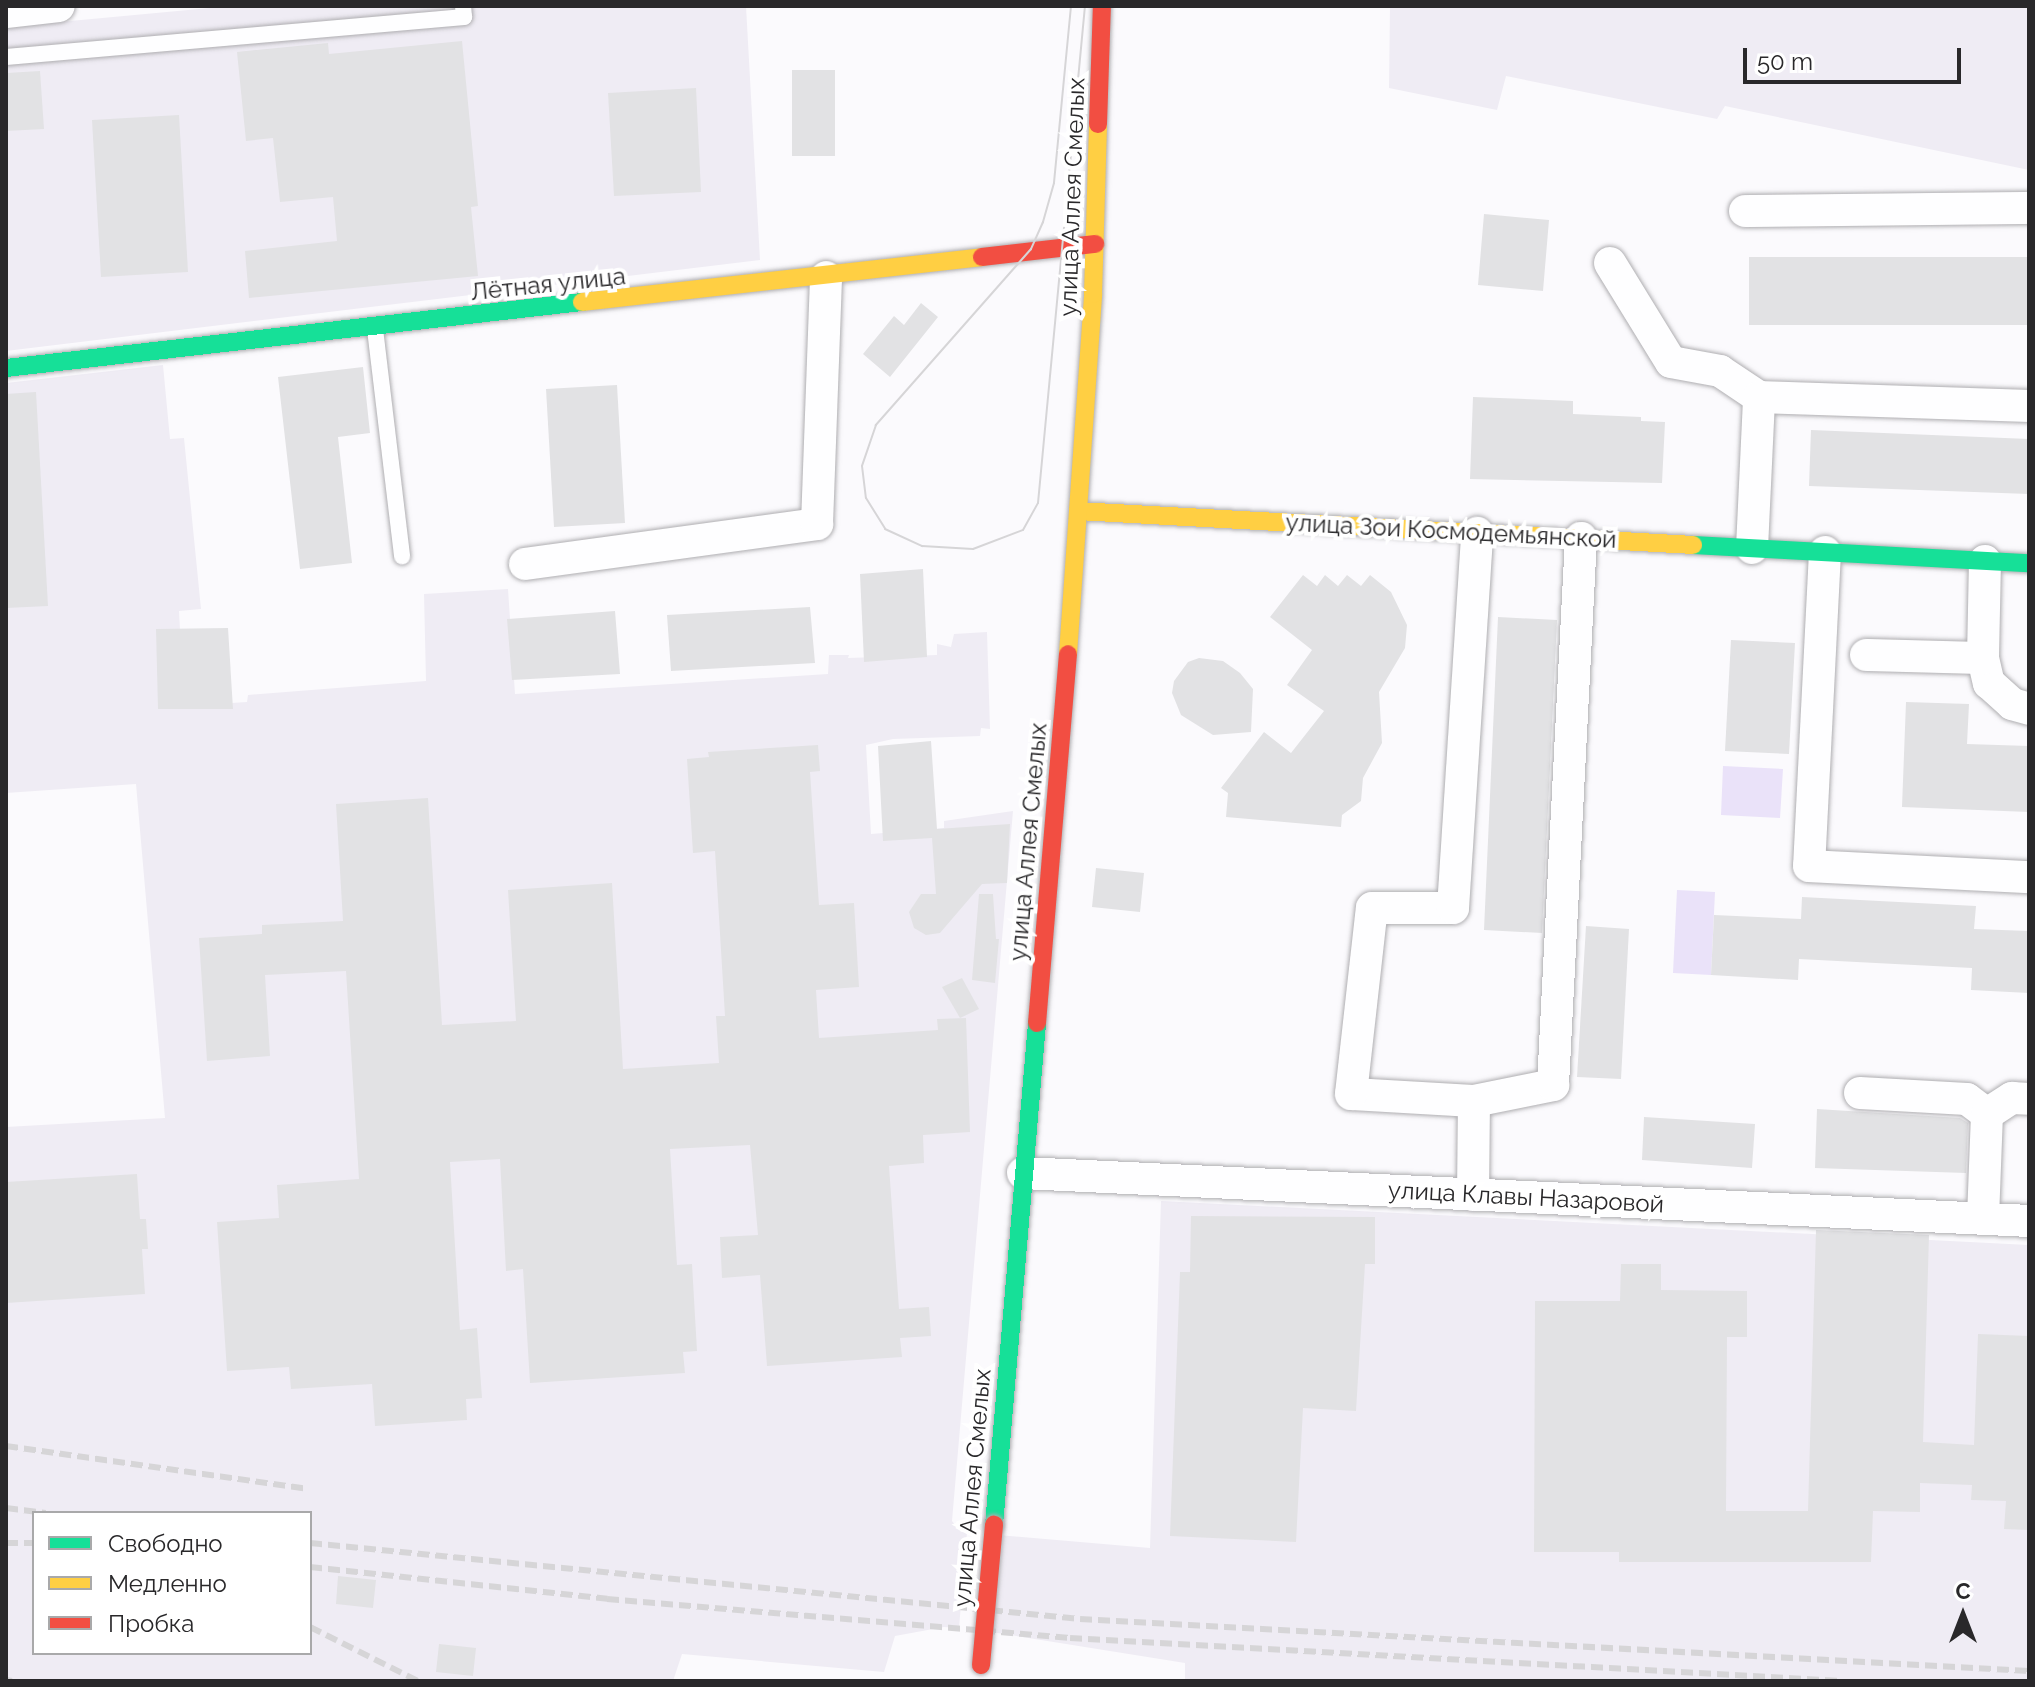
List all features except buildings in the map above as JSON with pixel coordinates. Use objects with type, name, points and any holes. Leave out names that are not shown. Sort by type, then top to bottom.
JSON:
[{"type":"main road","name":"улица Аллея Смелых","points":[[981,1673],[1078,511],[1095,244],[1102,6]]},
{"type":"main road","name":"Лётная улица","points":[[6,368],[1095,244]]},
{"type":"main road","name":"улица Зои Космодемьянской","points":[[1078,511],[2029,563]]},
{"type":"street","points":[[6,12],[59,6]]},
{"type":"street","points":[[1745,211],[2029,208]]},
{"type":"street","points":[[1610,263],[1671,362],[1720,371],[1759,397],[2029,406]]},
{"type":"street","points":[[525,564],[817,524],[826,277]]},
{"type":"street","points":[[1752,548],[1759,397]]},
{"type":"street","points":[[1477,533],[1453,908],[1372,908],[1351,1094],[1474,1101],[1553,1085],[1581,538]]},
{"type":"street","points":[[1825,552],[1809,866],[2029,877]]},
{"type":"street","points":[[1985,561],[1983,658],[1989,683],[2012,704],[2029,709]]},
{"type":"street","points":[[1866,655],[1983,658]]},
{"type":"street","points":[[1860,1093],[1967,1099],[1987,1114]]},
{"type":"street","points":[[1987,1114],[2012,1098],[2029,1099]]},
{"type":"street","points":[[1473,1195],[1474,1101]]},
{"type":"street","points":[[1983,1218],[1987,1114]]},
{"type":"street","name":"улица Клавы Назаровой","points":[[1023,1173],[2029,1221]]},
{"type":"lane","points":[[6,57],[464,17],[463,6]]},
{"type":"lane","points":[[375,327],[402,556]]},
{"type":"shaded area","points":[[231,6],[746,6],[760,260],[6,351],[6,27]]},
{"type":"shaded area","points":[[1390,6],[2029,6],[2029,170],[1725,106],[1717,119],[1506,76],[1497,110],[1389,88]]},
{"type":"shaded area","points":[[163,365],[170,439],[184,438],[201,609],[179,611],[184,706],[247,702],[248,695],[426,681],[424,594],[508,589],[515,694],[828,674],[829,655],[849,655],[848,658],[937,655],[937,644],[951,647],[954,634],[987,632],[990,729],[981,728],[980,736],[893,739],[866,745],[871,834],[944,828],[944,821],[1013,811],[952,1521],[961,1532],[967,1532],[959,1628],[944,1627],[895,1636],[884,1672],[682,1654],[673,1681],[6,1681],[6,1127],[165,1118],[136,784],[6,793],[6,383]]},
{"type":"shaded area","points":[[1723,766],[1783,769],[1780,818],[1721,815]]},
{"type":"shaded area","points":[[1677,890],[1715,892],[1711,975],[1673,973]]},
{"type":"shaded area","points":[[1161,1201],[2029,1245],[2029,1681],[1185,1681],[1185,1663],[979,1630],[987,1534],[1150,1548]]},
{"type":"tram line","points":[[1071,6],[1054,183],[1043,222],[1031,249],[876,425],[862,466],[866,498],[885,529],[922,546],[973,549],[1023,530],[1038,503],[1085,6]]},
{"type":"railway","points":[[6,1446],[307,1489]]},
{"type":"railway","points":[[6,1508],[32,1511]]},
{"type":"railway","points":[[6,1543],[32,1543]]},
{"type":"railway","points":[[312,1543],[1080,1619],[2029,1671]]},
{"type":"railway","points":[[312,1567],[607,1599],[1070,1638],[1841,1681]]},
{"type":"railway","points":[[312,1628],[418,1681]]},
{"type":"railway","points":[[6,1680],[12,1681]]},
{"type":"traffic: fast","points":[[6,368],[582,302]]},
{"type":"traffic: fast","points":[[1693,545],[2029,563]]},
{"type":"traffic: fast","points":[[994,1525],[1037,1023]]},
{"type":"traffic: slow","points":[[1068,654],[1093,294],[1098,124]]},
{"type":"traffic: slow","points":[[582,302],[982,257]]},
{"type":"traffic: slow","points":[[1078,511],[1693,545]]},
{"type":"traffic: jam","points":[[1098,124],[1102,6]]},
{"type":"traffic: jam","points":[[982,257],[1095,244]]},
{"type":"traffic: jam","points":[[1037,1023],[1068,654]]},
{"type":"traffic: jam","points":[[981,1665],[994,1525]]}]
